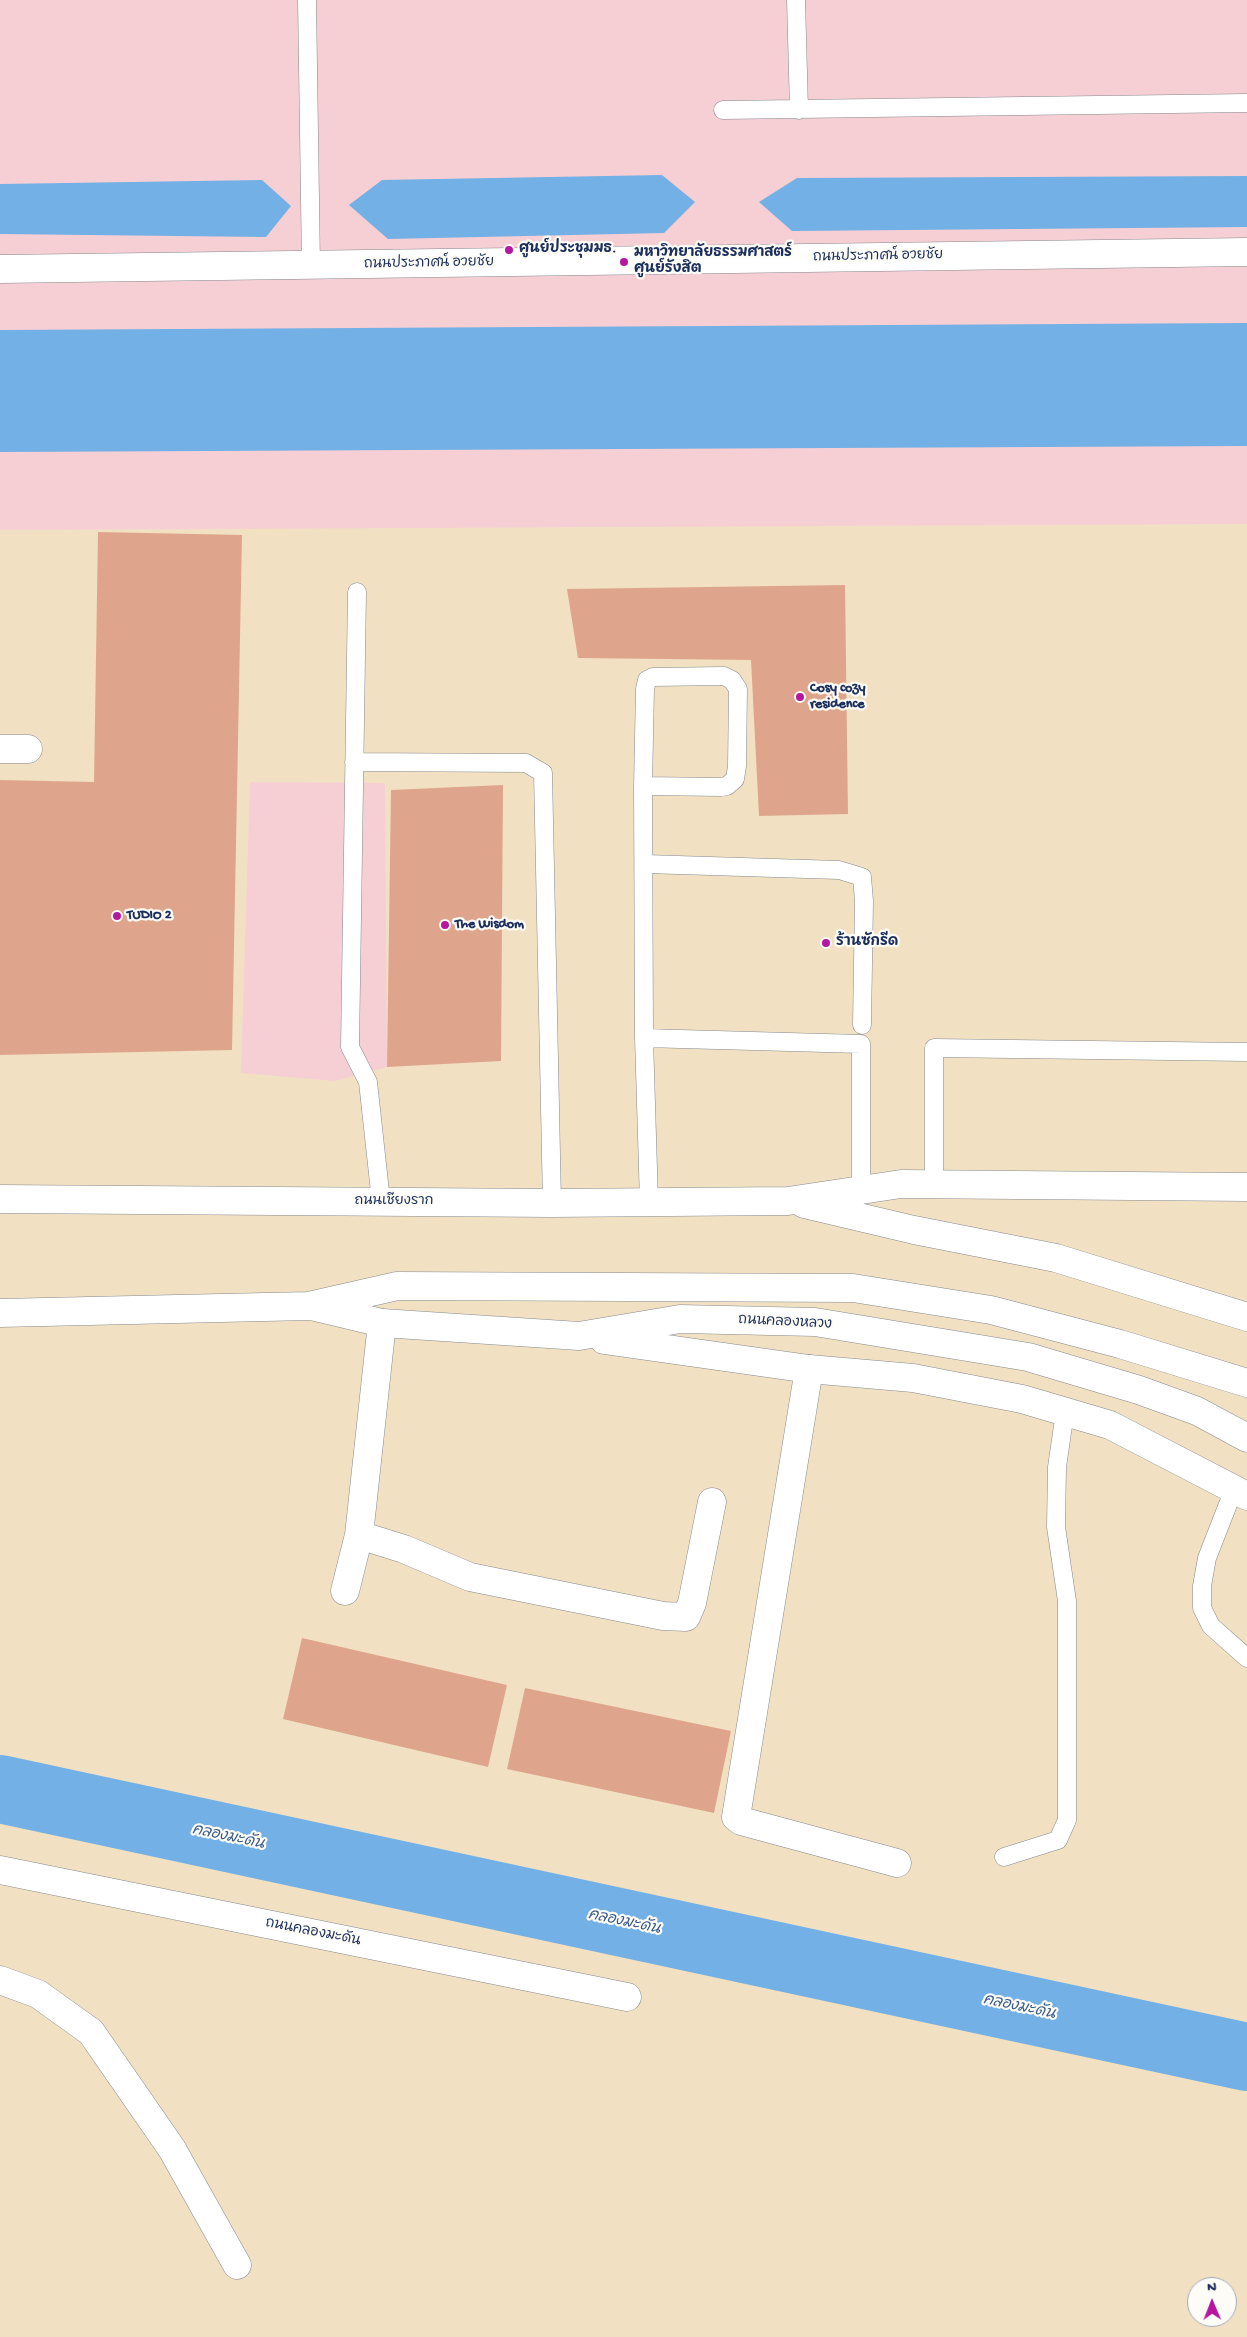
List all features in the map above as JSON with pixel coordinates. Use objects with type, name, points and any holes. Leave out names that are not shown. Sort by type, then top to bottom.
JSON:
[{"type":"main road","name":"ถนนประภาศน์ อวยชัย","points":[[0,269],[1247,252]]},
{"type":"main road","points":[[0,749],[28,749]]},
{"type":"main road","points":[[788,1201],[901,1184],[1247,1186]]},
{"type":"main road","name":"ถนนเชียงราก","points":[[0,1199],[552,1204],[788,1201]]},
{"type":"main road","points":[[788,1201],[1056,1258],[1247,1317]]},
{"type":"main road","points":[[0,1313],[309,1306],[398,1286],[853,1288],[991,1310],[1120,1344],[1247,1383]]},
{"type":"main road","name":"ถนนคลองหลวง","points":[[309,1306],[382,1323],[579,1336],[680,1319],[814,1322],[1028,1358],[1139,1390],[1206,1414],[1247,1438]]},
{"type":"main road","points":[[345,1591],[359,1535],[382,1323]]},
{"type":"main road","points":[[579,1336],[809,1369],[913,1378],[1022,1399],[1110,1425],[1240,1492]]},
{"type":"main road","points":[[809,1369],[736,1817],[741,1821],[898,1863]]},
{"type":"main road","points":[[359,1535],[404,1549],[470,1577],[663,1616],[686,1617],[692,1603],[712,1502]]},
{"type":"main road","name":"ถนนคลองมะดัน","points":[[0,1870],[627,1997]]},
{"type":"main road","points":[[0,1980],[38,1994],[91,2032],[172,2148],[237,2265]]},
{"type":"lane","points":[[307,0],[311,266]]},
{"type":"lane","points":[[796,0],[800,110]]},
{"type":"lane","points":[[723,110],[1247,103]]},
{"type":"lane","points":[[357,592],[350,1047],[368,1082],[382,1202]]},
{"type":"lane","points":[[643,786],[721,787],[728,786],[735,779],[738,766],[738,689],[732,680],[724,676],[653,677],[647,680],[645,690],[643,786],[645,864],[644,1038],[648,1202]]},
{"type":"lane","points":[[354,762],[526,763],[543,773],[552,1204]]},
{"type":"lane","points":[[645,864],[840,870],[862,877],[864,901],[862,1025]]},
{"type":"lane","points":[[644,1038],[861,1044],[861,1189]]},
{"type":"lane","points":[[934,1184],[934,1048],[1247,1052]]},
{"type":"lane","points":[[1004,1857],[1058,1840],[1067,1820],[1067,1601],[1056,1527],[1057,1467],[1065,1412]]},
{"type":"lane","points":[[1240,1492],[1207,1558],[1202,1586],[1202,1608],[1211,1626],[1247,1658]]},
{"type":"shaded area","name":"มหาวิทยาลัยธรรมศาสตร์ ศูนย์รังสิต","points":[[0,0],[1247,0],[1247,524],[0,530]]},
{"type":"shaded area","points":[[250,782],[385,783],[387,1067],[335,1081],[241,1073]]},
{"type":"water","points":[[662,175],[695,202],[664,233],[388,239],[349,205],[382,180]]},
{"type":"water","points":[[1247,176],[1247,227],[792,231],[759,202],[797,178]]},
{"type":"water","points":[[262,180],[291,206],[266,237],[0,234],[0,184]]},
{"type":"water","points":[[1247,323],[1247,446],[0,452],[0,330]]},
{"type":"building","name":"TUDIO 2","points":[[98,532],[242,535],[232,1050],[0,1055],[0,780],[94,782]]},
{"type":"building","name":"Cosy cozy residence","points":[[845,585],[848,814],[759,816],[751,660],[578,658],[567,589]]},
{"type":"building","name":"The Wisdom","points":[[503,785],[501,1061],[387,1067],[391,790]]},
{"type":"building","points":[[302,1638],[507,1685],[488,1767],[283,1719]]},
{"type":"building","points":[[525,1688],[731,1731],[714,1813],[507,1769]]},
{"type":"waterway","name":"คลองมะดัน","points":[[0,1789],[1247,2057]]},
{"type":"place","name":"ศูนย์ประชุมมธ.","points":[[509,250]]},
{"type":"place","name":"มหาวิทยาลัยธรรมศาสตร์ ศูนย์รังสิต","points":[[624,262]]},
{"type":"place","name":"Cosy cozy residence","points":[[800,697]]},
{"type":"place","name":"TUDIO 2","points":[[117,916]]},
{"type":"place","name":"The Wisdom","points":[[445,925]]},
{"type":"place","name":"ร้านซักรีด","points":[[826,943]]}]
